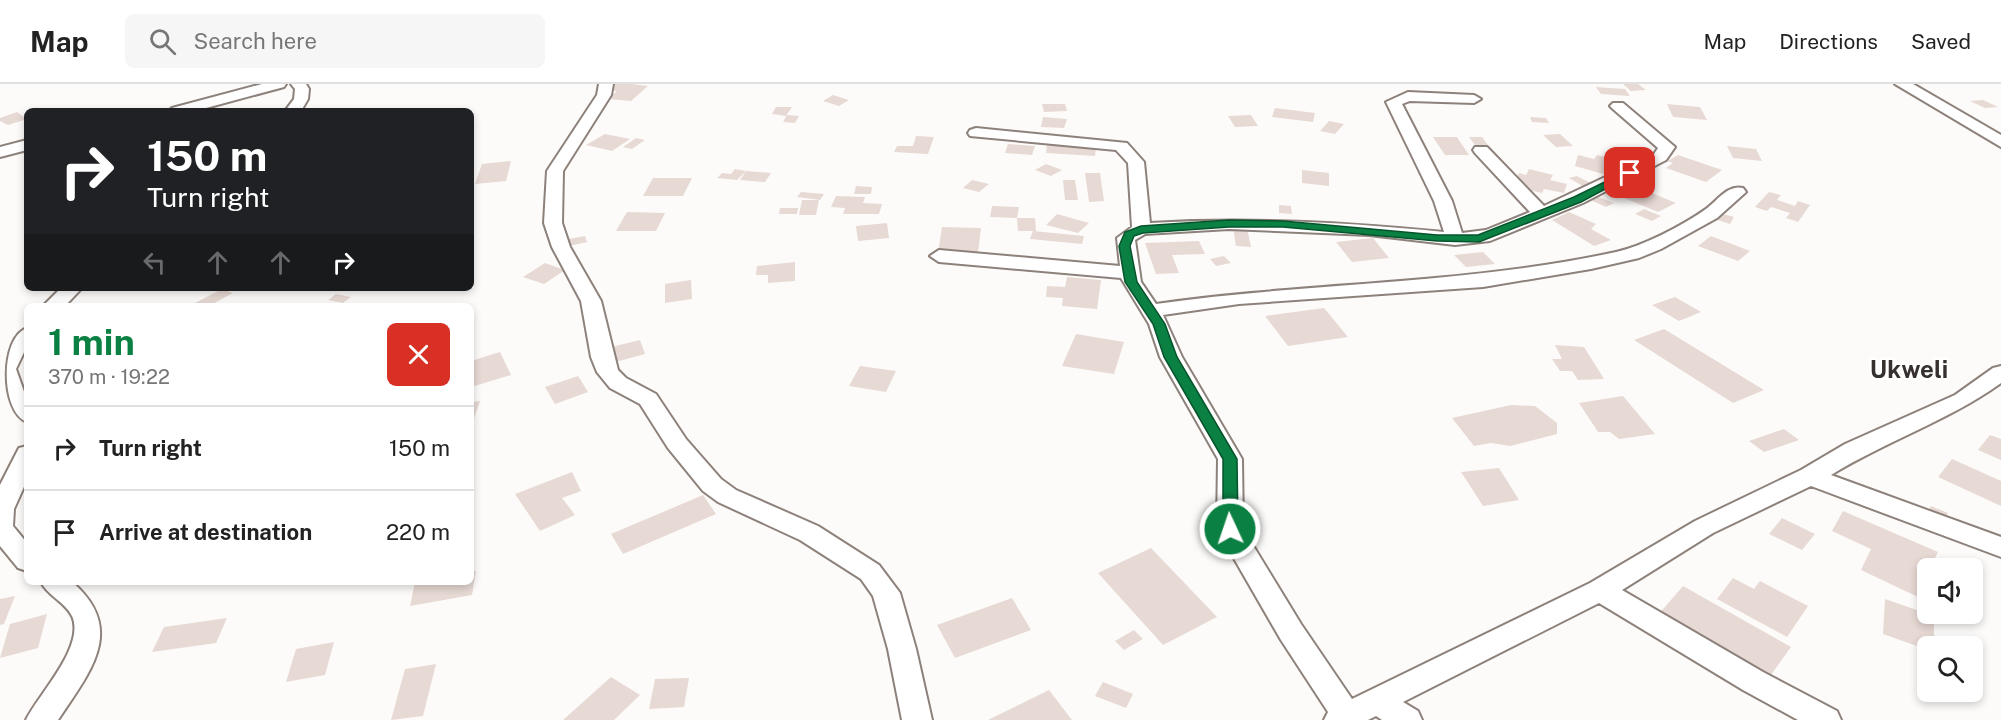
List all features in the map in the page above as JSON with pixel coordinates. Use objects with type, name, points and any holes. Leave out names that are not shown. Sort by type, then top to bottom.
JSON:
[{"type":"street","points":[[188,108],[279,84]]},
{"type":"street","points":[[295,108],[302,99],[302,89],[298,84]]},
{"type":"street","points":[[606,84],[604,95],[555,171],[553,223],[561,247],[591,301],[602,357],[608,372],[618,383],[648,399],[676,442],[712,485],[727,496],[826,542],[856,561],[874,576],[886,593],[902,648],[917,720]]},
{"type":"street","points":[[1902,84],[2001,142]]},
{"type":"street","points":[[1455,238],[1443,201],[1394,102],[1395,99],[1408,96],[1474,99]]},
{"type":"street","points":[[1618,106],[1667,147],[1660,157],[1616,181],[1479,238],[1283,224],[1229,224],[1141,230],[1126,238],[1129,273],[1134,289],[1159,324],[1171,357],[1230,459],[1230,529],[1343,718],[1600,590],[1704,527],[1810,476],[1853,450],[1963,400],[2001,373]]},
{"type":"street","points":[[976,133],[1121,146],[1136,162],[1141,230]]},
{"type":"street","points":[[0,152],[24,146]]},
{"type":"street","points":[[1481,150],[1541,213]]},
{"type":"street","points":[[1150,311],[1239,298],[1483,281],[1632,254],[1654,245],[1711,214],[1737,192]]},
{"type":"street","points":[[939,256],[1129,273]]},
{"type":"street","points":[[56,303],[69,291]]},
{"type":"street","points":[[24,337],[15,346],[5,369],[15,398],[24,411]]},
{"type":"street","points":[[24,460],[1,508],[0,528],[24,557]]},
{"type":"street","points":[[1810,476],[2001,547]]},
{"type":"street","points":[[41,720],[71,675],[88,636],[86,616],[58,585]]},
{"type":"street","points":[[1600,590],[1753,681],[1826,720]]},
{"type":"street","points":[[1376,700],[1407,720]]},
{"type":"building","points":[[615,84],[648,86],[631,101],[608,99],[617,91],[608,90]]},
{"type":"building","points":[[1623,84],[1638,84],[1646,90],[1631,91]]},
{"type":"building","points":[[1596,87],[1625,89],[1630,96],[1601,94]]},
{"type":"building","points":[[833,95],[849,100],[839,106],[823,101]]},
{"type":"building","points":[[1983,100],[1998,107],[1985,108],[1970,101]]},
{"type":"building","points":[[1042,104],[1065,104],[1067,111],[1044,112]]},
{"type":"building","points":[[1667,104],[1700,107],[1707,120],[1673,117]]},
{"type":"building","points":[[776,107],[792,107],[786,116],[772,114]]},
{"type":"building","points":[[1275,108],[1315,113],[1313,122],[1272,117]]},
{"type":"building","points":[[17,112],[24,117],[24,120],[8,125],[0,121],[0,118]]},
{"type":"building","points":[[787,115],[799,116],[795,123],[783,122]]},
{"type":"building","points":[[1251,115],[1258,126],[1235,127],[1228,116]]},
{"type":"building","points":[[1043,117],[1067,119],[1064,128],[1041,127]]},
{"type":"building","points":[[1530,117],[1546,118],[1549,123],[1532,122]]},
{"type":"building","points":[[1329,121],[1344,124],[1335,134],[1320,131]]},
{"type":"building","points":[[605,134],[630,139],[612,151],[586,145]]},
{"type":"building","points":[[1560,134],[1573,146],[1556,147],[1543,135]]},
{"type":"building","points":[[916,136],[934,137],[928,154],[894,152],[897,146],[913,146]]},
{"type":"building","points":[[1433,137],[1457,137],[1469,155],[1445,155]]},
{"type":"building","points":[[1469,137],[1482,137],[1488,145],[1475,145]]},
{"type":"building","points":[[636,138],[645,140],[632,149],[623,147]]},
{"type":"building","points":[[1008,144],[1035,146],[1032,155],[1005,153]]},
{"type":"building","points":[[1047,144],[1096,147],[1095,156],[1046,153]]},
{"type":"building","points":[[1727,146],[1756,149],[1762,161],[1733,158]]},
{"type":"building","points":[[1578,155],[1594,159],[1597,155],[1613,159],[1603,174],[1575,166]]},
{"type":"building","points":[[1678,155],[1722,170],[1706,182],[1666,168],[1673,163],[1668,161]]},
{"type":"building","points":[[511,161],[506,181],[475,184],[482,164]]},
{"type":"building","points":[[1046,164],[1062,170],[1051,176],[1035,170]]},
{"type":"building","points":[[1610,166],[1625,170],[1618,179],[1604,175]]},
{"type":"building","points":[[735,169],[746,171],[737,180],[717,178],[722,173],[731,174]]},
{"type":"building","points":[[1529,169],[1553,175],[1550,180],[1567,184],[1564,193],[1544,189],[1542,193],[1524,189],[1526,185],[1515,182],[1519,173],[1526,175]]},
{"type":"building","points":[[1302,170],[1329,173],[1329,186],[1302,183]]},
{"type":"building","points":[[746,171],[771,173],[765,182],[740,180]]},
{"type":"building","points":[[1085,173],[1100,173],[1104,201],[1089,202]]},
{"type":"building","points":[[1577,176],[1594,185],[1586,188],[1569,178]]},
{"type":"building","points":[[653,178],[692,178],[683,196],[643,196]]},
{"type":"building","points":[[972,180],[989,184],[979,192],[963,188]]},
{"type":"building","points":[[1063,180],[1075,180],[1078,200],[1065,200]]},
{"type":"building","points":[[856,186],[872,187],[871,194],[854,194]]},
{"type":"building","points":[[1635,186],[1676,203],[1658,212],[1617,195]]},
{"type":"building","points":[[801,192],[824,194],[820,200],[797,197]]},
{"type":"building","points":[[1769,192],[1781,195],[1777,200],[1795,206],[1798,201],[1810,205],[1798,222],[1786,218],[1790,213],[1771,207],[1767,211],[1755,207]]},
{"type":"building","points":[[836,196],[865,197],[863,203],[882,204],[879,214],[843,214],[845,208],[831,207]]},
{"type":"building","points":[[1596,196],[1614,203],[1606,207],[1588,199]]},
{"type":"building","points":[[802,200],[819,200],[816,215],[799,215]]},
{"type":"building","points":[[1279,205],[1291,206],[1292,214],[1279,213]]},
{"type":"building","points":[[992,206],[1019,207],[1017,218],[990,217]]},
{"type":"building","points":[[780,208],[798,208],[797,214],[779,214]]},
{"type":"building","points":[[1644,209],[1661,216],[1652,221],[1635,214]]},
{"type":"building","points":[[627,212],[665,213],[656,231],[616,231]]},
{"type":"building","points":[[1569,212],[1596,224],[1591,229],[1611,240],[1594,246],[1552,220]]},
{"type":"building","points":[[1716,212],[1734,217],[1730,224],[1712,218]]},
{"type":"building","points":[[1057,214],[1089,223],[1078,233],[1046,225]]},
{"type":"building","points":[[1017,218],[1035,218],[1036,231],[1018,231]]},
{"type":"building","points":[[887,223],[889,238],[858,241],[856,226]]},
{"type":"building","points":[[942,227],[981,228],[978,253],[938,253]]},
{"type":"building","points":[[1233,227],[1247,228],[1251,247],[1236,246]]},
{"type":"building","points":[[1033,231],[1084,236],[1082,244],[1030,239]]},
{"type":"building","points":[[585,236],[587,242],[565,247],[563,240]]},
{"type":"building","points":[[1711,236],[1750,251],[1738,261],[1698,246]]},
{"type":"building","points":[[1373,238],[1389,258],[1352,262],[1336,242]]},
{"type":"building","points":[[1199,241],[1205,254],[1172,255],[1179,273],[1156,274],[1145,243]]},
{"type":"building","points":[[1483,252],[1495,264],[1466,267],[1454,255]]},
{"type":"building","points":[[1224,256],[1231,263],[1216,266],[1210,259]]},
{"type":"building","points":[[795,262],[795,281],[768,283],[768,275],[756,275],[757,266]]},
{"type":"building","points":[[545,263],[565,270],[544,284],[523,277]]},
{"type":"building","points":[[1067,277],[1101,280],[1097,309],[1062,306],[1063,298],[1046,297],[1047,286],[1065,287]]},
{"type":"building","points":[[691,280],[692,299],[665,303],[665,284]]},
{"type":"building","points":[[218,291],[233,293],[215,303],[195,303]]},
{"type":"building","points":[[336,294],[351,297],[343,303],[328,300]]},
{"type":"building","points":[[1675,297],[1701,312],[1679,321],[1652,305]]},
{"type":"building","points":[[1324,308],[1348,337],[1288,346],[1265,316]]},
{"type":"building","points":[[1664,329],[1764,390],[1733,403],[1634,340]]},
{"type":"building","points":[[1076,334],[1124,342],[1114,374],[1062,366]]},
{"type":"building","points":[[640,340],[645,354],[608,364],[603,349]]},
{"type":"building","points":[[1555,345],[1584,347],[1604,379],[1578,380],[1572,371],[1560,371],[1552,359],[1562,359]]},
{"type":"building","points":[[500,352],[511,375],[474,386],[474,360]]},
{"type":"building","points":[[860,366],[896,371],[886,392],[849,386]]},
{"type":"building","points":[[578,376],[588,392],[555,404],[545,387]]},
{"type":"building","points":[[1623,396],[1655,434],[1619,439],[1610,432],[1598,432],[1579,403]]},
{"type":"building","points":[[480,401],[474,418],[474,402]]},
{"type":"building","points":[[1511,405],[1535,406],[1557,423],[1557,434],[1510,446],[1491,443],[1474,446],[1452,418]]},
{"type":"building","points":[[1784,429],[1799,440],[1764,452],[1749,441]]},
{"type":"building","points":[[1990,435],[2001,439],[2001,460],[1978,450]]},
{"type":"building","points":[[1952,459],[2001,481],[2001,506],[1938,477]]},
{"type":"building","points":[[1499,468],[1519,500],[1483,506],[1461,472]]},
{"type":"building","points":[[572,472],[581,491],[562,498],[575,515],[540,531],[515,494]]},
{"type":"building","points":[[703,495],[716,514],[623,554],[611,534]]},
{"type":"building","points":[[1931,506],[1948,513],[1943,523],[1926,515]]},
{"type":"building","points":[[1843,511],[1938,552],[1935,558],[1917,558],[1917,597],[1861,570],[1871,549],[1832,531]]},
{"type":"building","points":[[1782,518],[1815,534],[1802,550],[1769,534]]},
{"type":"building","points":[[1151,548],[1217,617],[1163,645],[1098,573]]},
{"type":"building","points":[[1733,578],[1754,589],[1760,581],[1808,606],[1787,637],[1717,599]]},
{"type":"building","points":[[414,585],[474,585],[472,595],[410,606]]},
{"type":"building","points":[[1683,586],[1791,647],[1768,679],[1658,615]]},
{"type":"building","points":[[15,596],[4,624],[0,625],[0,599]]},
{"type":"building","points":[[1012,598],[1031,630],[955,658],[937,625]]},
{"type":"building","points":[[1885,599],[1917,610],[1917,624],[1934,624],[1934,636],[1917,636],[1917,646],[1883,634]]},
{"type":"building","points":[[47,614],[38,648],[0,658],[10,624]]},
{"type":"building","points":[[227,618],[216,643],[152,652],[164,627]]},
{"type":"building","points":[[1134,630],[1143,639],[1124,650],[1115,641]]},
{"type":"building","points":[[334,642],[325,675],[286,682],[296,649]]},
{"type":"building","points":[[436,664],[423,716],[391,720],[405,669]]},
{"type":"building","points":[[611,677],[640,695],[614,720],[563,720]]},
{"type":"building","points":[[689,678],[684,707],[649,709],[655,679]]},
{"type":"building","points":[[1103,682],[1133,694],[1126,708],[1095,696]]},
{"type":"building","points":[[1049,690],[1072,720],[988,720]]},
{"type":"district","name":"Ukweli","points":[[1909,369]]},
{"type":"route","points":[[1230,529],[1228,520],[1230,459],[1226,448],[1171,357],[1159,324],[1134,289],[1125,246],[1129,234],[1141,230],[1229,224],[1283,224],[1369,230],[1437,238],[1479,238],[1577,200],[1630,173]]}]
